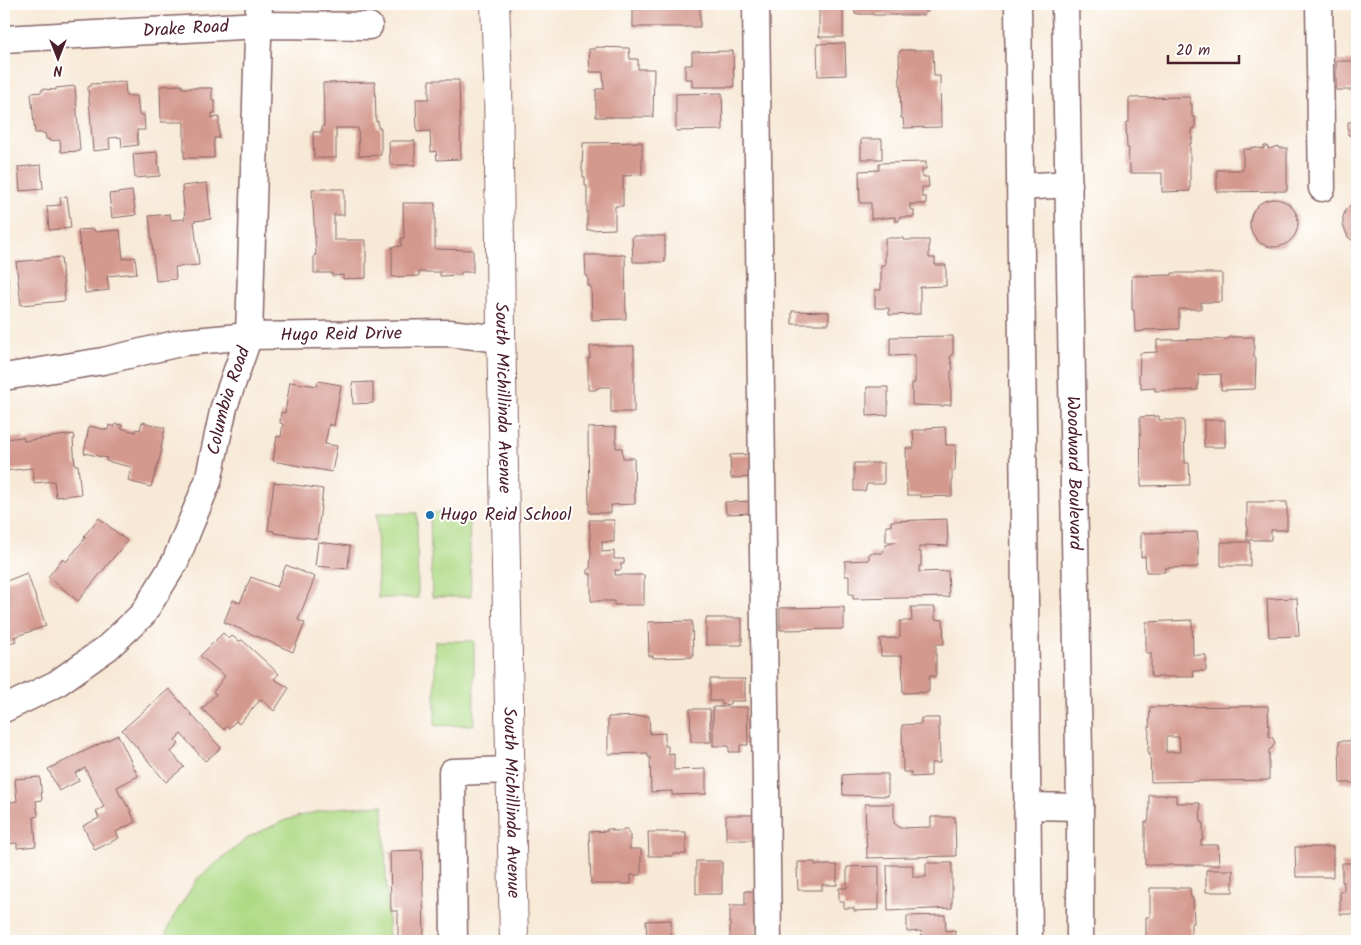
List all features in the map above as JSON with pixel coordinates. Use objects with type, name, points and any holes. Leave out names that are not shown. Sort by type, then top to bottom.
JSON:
[{"type":"main road","name":"South Michillinda Avenue","points":[[495,4],[514,941]]},
{"type":"street","points":[[756,4],[768,941]]},
{"type":"street","points":[[1018,4],[1029,941]]},
{"type":"street","name":"Woodward Boulevard","points":[[1065,4],[1080,807],[1080,941]]},
{"type":"street","points":[[1320,4],[1322,188]]},
{"type":"street","name":"Drake Road","points":[[4,39],[259,14],[369,26]]},
{"type":"street","name":"Columbia Road","points":[[4,708],[56,684],[106,648],[143,614],[175,562],[208,481],[224,407],[249,336],[259,14]]},
{"type":"street","points":[[1020,187],[1069,184]]},
{"type":"street","name":"Hugo Reid Drive","points":[[4,377],[103,360],[184,342],[249,336],[449,333],[501,339]]},
{"type":"street","points":[[454,941],[452,772],[511,770]]},
{"type":"street","points":[[1028,806],[1080,807]]},
{"type":"green space","points":[[377,513],[417,513],[418,598],[378,598]]},
{"type":"green space","points":[[430,513],[469,513],[471,597],[432,597]]},
{"type":"green space","points":[[435,641],[474,641],[474,725],[435,726]]},
{"type":"green space","points":[[383,805],[389,941],[163,941],[172,919],[197,879],[249,837],[283,821],[307,814],[336,808]]},
{"type":"building","points":[[646,4],[700,4],[700,27],[633,27],[633,9],[646,7]]},
{"type":"building","points":[[834,4],[928,4],[928,12],[924,12],[925,15],[855,14],[855,7],[843,7],[843,37],[819,37],[819,8],[834,8]]},
{"type":"building","points":[[845,43],[846,75],[818,76],[817,44]]},
{"type":"building","points":[[595,47],[629,48],[630,59],[638,59],[638,69],[654,69],[653,117],[596,117],[596,89],[604,89],[603,72],[590,72],[589,49],[595,49]]},
{"type":"building","points":[[901,50],[933,50],[934,76],[940,76],[941,127],[904,128],[903,118],[901,118],[899,52]]},
{"type":"building","points":[[733,51],[734,87],[692,87],[692,79],[685,79],[685,65],[692,65],[692,52]]},
{"type":"building","points":[[1336,61],[1357,61],[1357,90],[1336,90]]},
{"type":"building","points":[[429,80],[459,80],[461,159],[437,160],[436,151],[431,152],[430,131],[417,132],[416,99],[429,99]]},
{"type":"building","points":[[125,82],[126,96],[137,96],[139,115],[144,115],[145,130],[137,130],[138,145],[122,147],[121,137],[109,138],[110,149],[93,151],[88,87],[91,84]]},
{"type":"building","points":[[375,82],[376,122],[378,121],[378,128],[381,128],[381,155],[359,156],[358,128],[336,128],[336,158],[314,158],[313,132],[322,132],[322,126],[324,126],[323,83]]},
{"type":"building","points":[[182,85],[182,88],[212,88],[212,100],[215,100],[215,113],[212,113],[212,118],[219,117],[219,138],[214,138],[214,158],[184,158],[184,122],[161,122],[160,86]]},
{"type":"building","points":[[75,86],[80,151],[61,152],[60,140],[49,141],[49,139],[46,139],[45,133],[35,133],[31,93],[42,92],[42,89],[56,90],[56,88]]},
{"type":"building","points":[[722,93],[723,130],[676,131],[676,94]]},
{"type":"building","points":[[1190,97],[1192,117],[1195,117],[1195,129],[1192,129],[1192,143],[1190,143],[1190,191],[1162,192],[1162,173],[1130,173],[1126,123],[1129,122],[1129,98]]},
{"type":"building","points":[[1353,102],[1357,102],[1357,135],[1348,135],[1348,122],[1353,122]]},
{"type":"building","points":[[861,139],[882,139],[882,159],[861,159]]},
{"type":"building","points":[[389,141],[415,141],[415,165],[390,165]]},
{"type":"building","points":[[642,142],[642,175],[623,176],[623,206],[615,206],[615,229],[587,230],[587,186],[585,186],[585,177],[583,177],[582,171],[583,143]]},
{"type":"building","points":[[1264,146],[1268,146],[1268,149],[1279,146],[1279,148],[1287,148],[1287,191],[1217,192],[1217,170],[1243,170],[1243,149],[1251,149],[1251,147],[1264,149]]},
{"type":"building","points":[[157,152],[160,176],[135,178],[133,154]]},
{"type":"building","points":[[926,162],[926,169],[922,169],[922,177],[928,177],[929,187],[922,187],[922,197],[926,197],[926,204],[910,204],[910,210],[914,210],[914,217],[899,217],[899,221],[895,221],[895,217],[871,219],[871,203],[860,203],[859,171],[879,170],[879,163]]},
{"type":"building","points":[[41,165],[43,189],[20,191],[18,167]]},
{"type":"building","points":[[207,183],[211,219],[194,221],[199,265],[175,267],[176,279],[156,281],[149,216],[170,214],[171,220],[185,219],[182,186]]},
{"type":"building","points":[[312,189],[344,189],[344,215],[334,215],[334,240],[366,240],[366,278],[343,279],[343,275],[332,276],[332,273],[314,273],[314,255],[316,255]]},
{"type":"building","points":[[132,191],[136,215],[112,218],[109,194]]},
{"type":"building","points":[[67,196],[71,228],[49,230],[47,206],[61,205],[60,197]]},
{"type":"building","points":[[1269,199],[1279,199],[1288,203],[1294,209],[1297,214],[1297,232],[1288,243],[1279,247],[1269,247],[1260,243],[1254,237],[1250,228],[1250,218],[1254,209],[1260,203]]},
{"type":"building","points":[[1357,199],[1357,244],[1348,237],[1343,225],[1343,217],[1346,209]]},
{"type":"building","points":[[403,203],[435,203],[435,249],[473,250],[473,272],[461,272],[461,275],[440,276],[440,272],[419,272],[419,276],[392,277],[392,247],[401,246],[401,238],[404,238]]},
{"type":"building","points":[[94,229],[95,232],[120,230],[123,259],[135,257],[137,273],[107,276],[109,290],[85,293],[78,230]]},
{"type":"building","points":[[632,236],[665,236],[665,262],[633,262]]},
{"type":"building","points":[[885,238],[929,240],[929,258],[935,258],[935,265],[946,265],[946,286],[920,287],[920,314],[889,315],[889,308],[875,308],[875,290],[881,290],[881,265],[885,265]]},
{"type":"building","points":[[585,255],[625,255],[626,319],[592,320],[591,286],[588,286],[588,276],[586,276]]},
{"type":"building","points":[[4,257],[7,257],[9,304],[4,305]]},
{"type":"building","points":[[61,257],[65,301],[21,305],[16,262]]},
{"type":"building","points":[[1172,273],[1222,273],[1222,302],[1201,302],[1201,309],[1179,309],[1179,329],[1135,332],[1134,310],[1132,310],[1132,276],[1172,275]]},
{"type":"building","points":[[792,311],[829,312],[829,324],[792,324]]},
{"type":"building","points":[[953,336],[953,355],[950,357],[953,369],[951,371],[951,405],[912,405],[912,383],[915,383],[915,355],[890,356],[890,337]]},
{"type":"building","points":[[1229,337],[1254,337],[1254,357],[1256,359],[1255,389],[1221,390],[1221,374],[1198,375],[1198,390],[1155,391],[1155,388],[1141,389],[1141,382],[1139,382],[1140,353],[1157,352],[1157,340],[1229,339]]},
{"type":"building","points":[[590,346],[634,346],[634,412],[611,412],[611,387],[588,390]]},
{"type":"building","points":[[318,381],[341,385],[334,426],[329,424],[325,444],[337,446],[332,472],[273,461],[277,436],[281,437],[283,424],[280,423],[281,412],[285,413],[290,382],[317,386]]},
{"type":"building","points":[[373,382],[373,403],[353,404],[352,383]]},
{"type":"building","points":[[867,387],[888,387],[888,415],[867,416]]},
{"type":"building","points":[[1159,416],[1159,420],[1184,420],[1185,463],[1189,463],[1190,485],[1141,486],[1140,417]]},
{"type":"building","points":[[1204,420],[1225,420],[1225,447],[1204,447]]},
{"type":"building","points":[[142,422],[165,428],[162,450],[151,487],[128,481],[131,467],[106,461],[107,458],[84,453],[89,426],[108,430],[109,425],[115,427],[115,424],[122,425],[121,428],[136,432],[136,429],[140,430]]},
{"type":"building","points":[[616,427],[616,448],[622,448],[623,458],[634,458],[635,504],[611,505],[611,513],[589,513],[588,428]]},
{"type":"building","points":[[945,427],[946,445],[956,445],[955,471],[952,471],[952,496],[920,497],[920,495],[907,495],[906,448],[914,448],[913,430]]},
{"type":"building","points":[[74,434],[75,465],[78,465],[81,494],[56,497],[54,481],[34,483],[33,468],[4,471],[4,439],[23,437],[24,441]]},
{"type":"building","points":[[756,454],[757,477],[731,478],[730,455]]},
{"type":"building","points":[[854,463],[884,463],[884,484],[867,484],[865,491],[854,491]]},
{"type":"building","points":[[274,482],[323,489],[317,539],[274,533],[274,531],[268,530]]},
{"type":"building","points":[[758,501],[758,513],[726,514],[725,502]]},
{"type":"building","points":[[1247,502],[1287,502],[1287,530],[1271,530],[1271,540],[1247,540]]},
{"type":"building","points":[[99,518],[127,541],[78,601],[48,577],[62,559],[66,562]]},
{"type":"building","points":[[947,519],[948,546],[926,545],[926,547],[919,547],[921,566],[919,566],[919,572],[948,571],[949,597],[853,599],[853,594],[849,594],[849,576],[845,576],[845,561],[869,560],[869,553],[882,553],[886,545],[896,542],[886,542],[886,526],[891,526],[891,521]]},
{"type":"building","points":[[589,520],[614,520],[614,542],[602,542],[602,552],[614,551],[614,559],[624,559],[624,564],[621,564],[621,570],[615,570],[615,575],[644,575],[644,605],[614,605],[614,601],[591,601],[591,574],[588,574],[591,552]]},
{"type":"building","points":[[1197,532],[1198,567],[1165,568],[1165,572],[1146,572],[1145,556],[1141,557],[1141,533]]},
{"type":"building","points":[[318,542],[350,546],[348,569],[315,566]]},
{"type":"building","points":[[1221,542],[1250,542],[1250,566],[1221,566]]},
{"type":"building","points":[[286,565],[315,577],[298,620],[305,623],[293,652],[224,622],[233,600],[240,603],[251,577],[277,587]]},
{"type":"building","points":[[27,573],[46,626],[14,637],[16,641],[4,645],[4,582]]},
{"type":"building","points":[[1297,598],[1299,636],[1269,637],[1267,599]]},
{"type":"building","points":[[844,607],[844,629],[780,630],[780,608]]},
{"type":"building","points":[[911,607],[935,607],[935,619],[943,620],[944,644],[936,644],[936,676],[929,676],[929,692],[903,693],[902,656],[881,656],[880,639],[897,638],[900,636],[900,621],[912,621]]},
{"type":"building","points":[[706,618],[742,618],[742,645],[706,645]]},
{"type":"building","points":[[1192,620],[1193,655],[1206,655],[1206,671],[1193,671],[1194,677],[1151,677],[1151,653],[1146,653],[1146,622]]},
{"type":"building","points":[[692,621],[693,657],[653,658],[653,656],[649,656],[648,622]]},
{"type":"building","points":[[223,633],[229,639],[232,636],[239,641],[242,640],[279,674],[274,679],[289,688],[274,711],[261,699],[239,724],[236,721],[224,730],[202,709],[216,694],[213,692],[225,676],[200,656]]},
{"type":"building","points":[[710,679],[745,679],[745,701],[730,701],[730,704],[722,705],[722,701],[710,701]]},
{"type":"building","points":[[169,689],[221,748],[205,761],[181,734],[175,740],[179,744],[171,752],[184,767],[166,782],[122,730]]},
{"type":"building","points":[[1268,706],[1269,736],[1273,738],[1275,743],[1269,750],[1269,780],[1151,782],[1150,754],[1148,754],[1150,707]],"holes":[[[1166,737],[1179,737],[1180,752],[1166,752]]]},
{"type":"building","points":[[713,707],[747,707],[748,745],[740,745],[740,752],[729,752],[729,746],[713,746]]},
{"type":"building","points":[[690,709],[710,709],[711,742],[691,742]]},
{"type":"building","points":[[649,716],[650,734],[665,733],[665,746],[668,746],[668,754],[674,753],[674,770],[706,769],[706,794],[672,795],[672,791],[651,792],[650,757],[648,757],[648,753],[608,754],[608,717]]},
{"type":"building","points":[[921,718],[939,718],[940,763],[931,763],[931,776],[911,777],[911,772],[903,772],[902,725],[921,724]]},
{"type":"building","points":[[118,735],[138,776],[117,787],[121,797],[128,805],[135,822],[116,832],[119,838],[95,850],[83,826],[99,818],[96,811],[104,807],[85,768],[75,773],[79,781],[59,791],[48,769]]},
{"type":"building","points":[[1339,741],[1357,741],[1357,783],[1340,783]]},
{"type":"building","points":[[888,774],[888,796],[843,795],[842,775]]},
{"type":"building","points":[[40,777],[42,800],[36,801],[38,816],[34,817],[36,846],[17,848],[17,843],[4,844],[4,803],[17,801],[15,779]]},
{"type":"building","points":[[1149,795],[1176,795],[1176,803],[1200,803],[1201,822],[1203,822],[1203,840],[1201,840],[1201,845],[1218,845],[1219,865],[1145,865],[1145,822],[1148,822],[1149,817]]},
{"type":"building","points":[[865,804],[894,804],[894,823],[900,828],[931,827],[931,817],[955,817],[956,856],[867,858]]},
{"type":"building","points":[[726,815],[758,815],[758,840],[726,840]]},
{"type":"building","points":[[607,829],[623,831],[623,829],[628,829],[630,834],[629,849],[641,849],[641,875],[631,875],[631,884],[591,884],[589,832],[607,831]]},
{"type":"building","points":[[648,832],[686,832],[686,854],[649,856]]},
{"type":"building","points":[[1295,847],[1333,847],[1333,877],[1296,877]]},
{"type":"building","points":[[422,850],[424,939],[398,940],[398,911],[391,911],[390,851]]},
{"type":"building","points":[[696,861],[722,861],[722,894],[696,894]]},
{"type":"building","points":[[798,862],[815,862],[815,865],[837,865],[837,885],[822,885],[822,890],[798,890]]},
{"type":"building","points":[[926,863],[952,863],[952,908],[888,911],[887,865],[913,865],[913,877],[926,877]]},
{"type":"building","points":[[1342,863],[1357,863],[1357,916],[1355,914],[1340,914],[1340,891],[1344,891]]},
{"type":"building","points":[[879,866],[879,910],[854,911],[854,908],[844,908],[844,902],[839,902],[839,888],[847,888],[847,867]]},
{"type":"building","points":[[1206,870],[1233,870],[1233,892],[1206,892]]},
{"type":"building","points":[[1150,888],[1190,888],[1191,898],[1193,898],[1194,923],[1191,923],[1191,941],[1146,941],[1146,917],[1150,917]]},
{"type":"building","points":[[745,891],[762,891],[756,938],[730,938],[730,905],[745,905]]},
{"type":"building","points":[[945,915],[946,931],[955,930],[956,941],[922,941],[921,931],[907,932],[907,916]]},
{"type":"building","points":[[671,920],[671,941],[647,941],[646,921]]},
{"type":"building","points":[[1311,935],[1311,941],[1266,941],[1266,936]]},
{"type":"place","name":"Hugo Reid School","points":[[430,515]]}]
